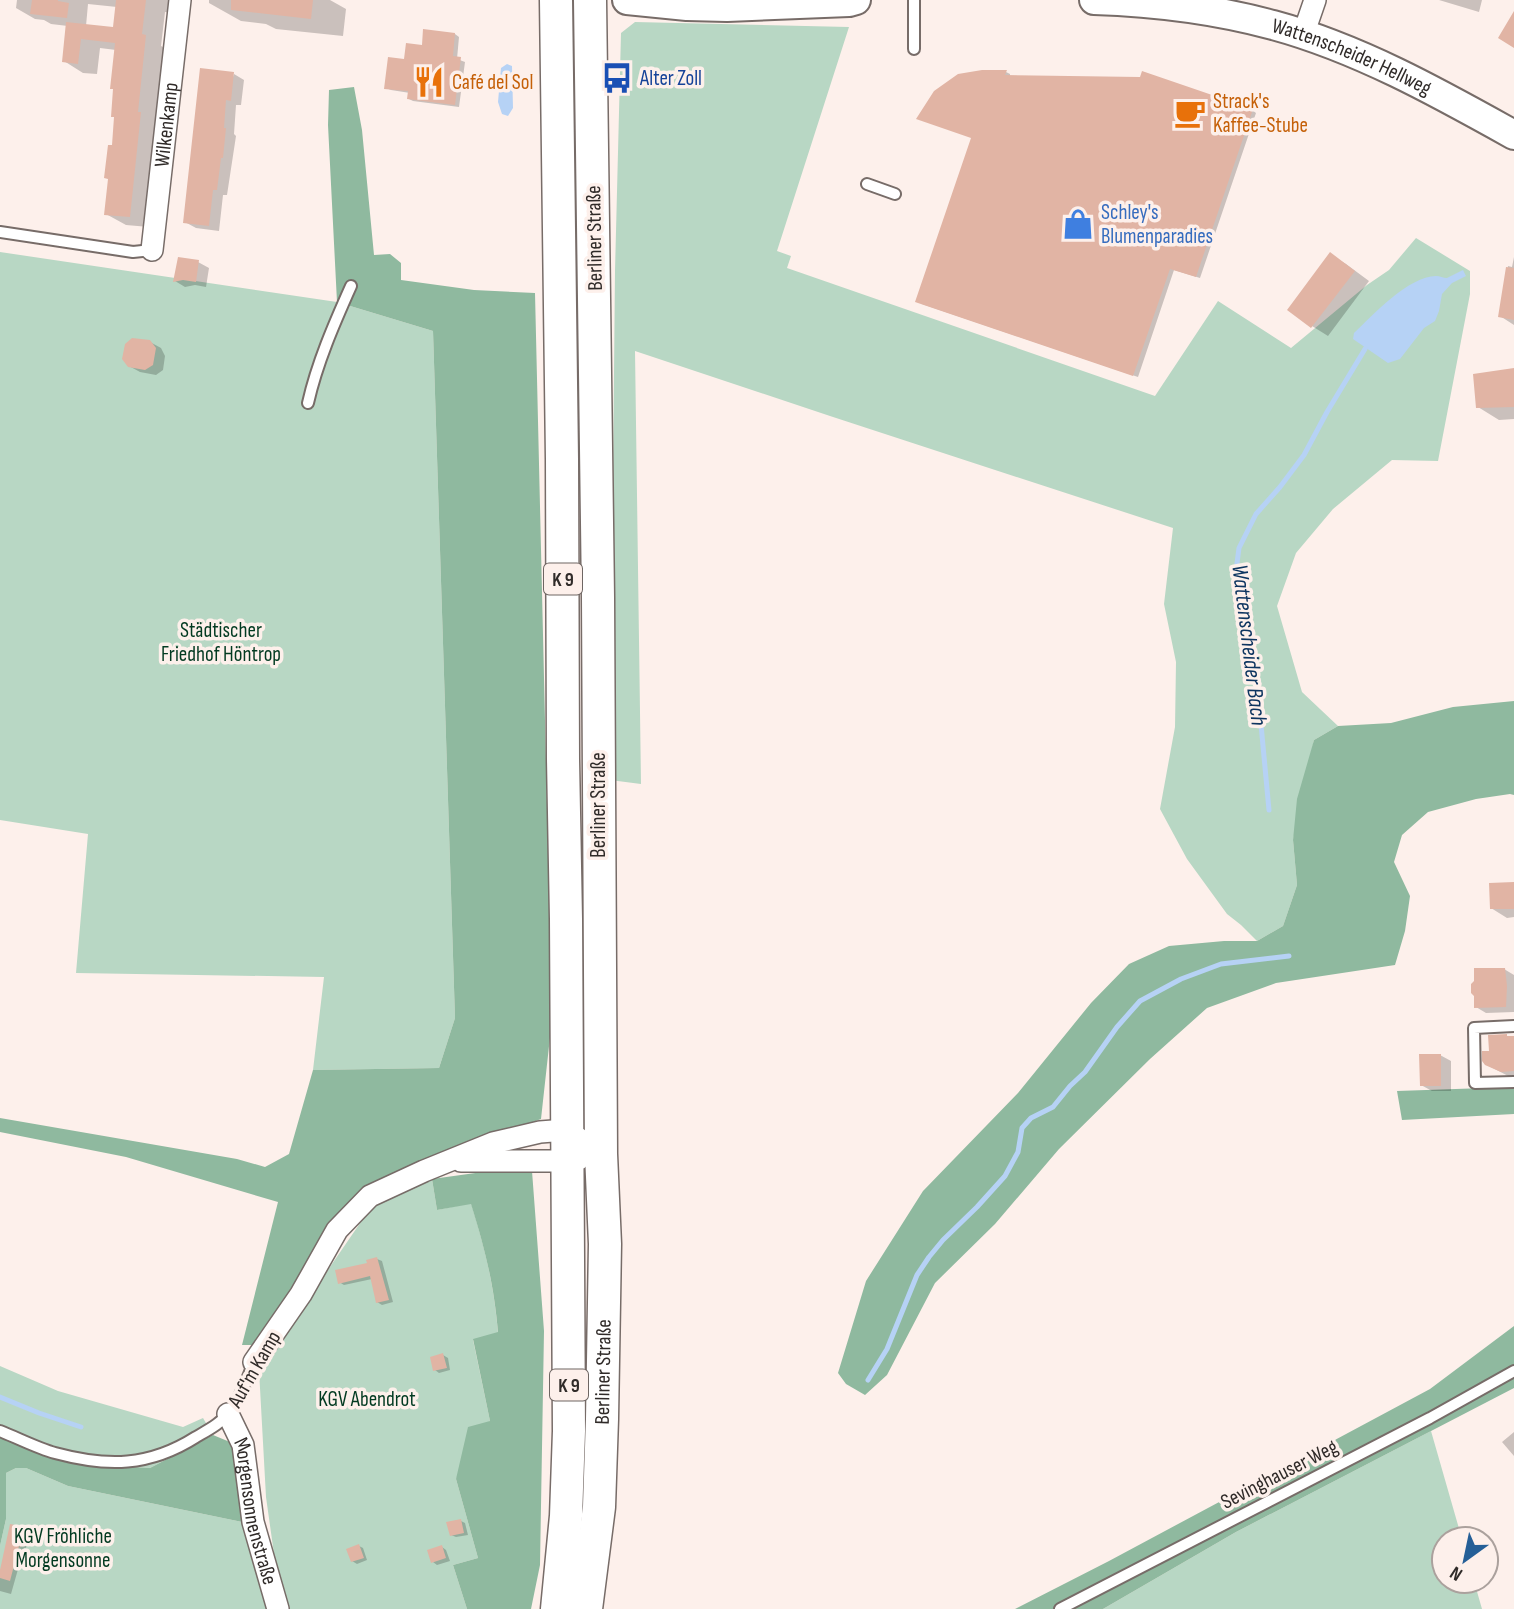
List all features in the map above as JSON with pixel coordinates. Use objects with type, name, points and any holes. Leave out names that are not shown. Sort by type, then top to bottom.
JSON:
[{"type":"main road","name":"Berliner Straße","points":[[556,0],[569,1431],[566,1516],[557,1609]]},
{"type":"main road","name":"Berliner Straße","points":[[586,1609],[598,1507],[605,1244],[601,1154],[598,610],[590,0]]},
{"type":"main road","points":[[627,0],[687,6],[856,0]]},
{"type":"main road","name":"Wattenscheider Hellweg","points":[[1094,0],[1144,2],[1230,15],[1273,25],[1367,58],[1445,96],[1514,135]]},
{"type":"street","name":"Wilkenkamp","points":[[152,250],[180,0]]},
{"type":"street","points":[[1303,35],[1315,0]]},
{"type":"street","points":[[566,1130],[601,1154]]},
{"type":"street","name":"Auf'm Kamp","points":[[254,1362],[301,1294],[337,1230],[370,1196],[493,1143],[540,1132],[566,1130]]},
{"type":"street","name":"Auf'm Kamp","points":[[452,1160],[567,1161],[601,1154]]},
{"type":"street","name":"Morgensonnenstraße","points":[[228,1414],[243,1445],[253,1522],[278,1609]]},
{"type":"lane","points":[[914,0],[914,49]]},
{"type":"lane","points":[[867,184],[895,194]]},
{"type":"lane","points":[[0,232],[133,252],[152,250]]},
{"type":"lane","points":[[308,403],[312,384],[351,286]]},
{"type":"lane","points":[[1514,1026],[1474,1028],[1475,1083],[1514,1082]]},
{"type":"lane","name":"Auf'm Kamp","points":[[0,1431],[54,1453],[105,1463],[149,1460],[183,1446],[228,1414],[236,1403],[254,1362]]},
{"type":"lane","name":"Sevinghauser Weg","points":[[1060,1609],[1430,1418],[1514,1371]]},
{"type":"green space","points":[[635,22],[849,27],[777,251],[791,256],[787,268],[1155,396],[1218,301],[1291,348],[1389,270],[1416,238],[1470,271],[1470,294],[1438,461],[1392,460],[1333,509],[1296,553],[1277,606],[1302,692],[1338,726],[1314,740],[1293,840],[1297,885],[1283,926],[1257,941],[1227,914],[1187,859],[1160,809],[1175,727],[1176,662],[1164,604],[1173,528],[635,351],[641,784],[610,780],[615,271],[621,33]]},
{"type":"green space","points":[[354,87],[362,130],[374,255],[390,254],[401,263],[401,280],[474,290],[535,293],[552,1019],[541,1119],[462,1149],[365,1191],[262,1345],[242,1345],[278,1202],[126,1157],[0,1132],[0,1118],[237,1159],[265,1167],[289,1154],[313,1070],[439,1068],[455,1018],[433,331],[337,302],[328,125],[329,90]]},
{"type":"green space","name":"Städtischer Friedhof Höntrop","points":[[0,252],[337,302],[433,331],[455,1018],[439,1068],[313,1070],[324,977],[76,973],[88,834],[0,820]]},
{"type":"green space","points":[[1514,701],[1514,795],[1476,799],[1428,812],[1402,835],[1394,862],[1410,896],[1405,931],[1395,965],[1276,983],[1207,1008],[1150,1059],[1059,1149],[995,1224],[935,1283],[887,1375],[865,1395],[846,1384],[838,1373],[866,1281],[923,1191],[1018,1093],[1091,1003],[1129,964],[1169,946],[1257,941],[1283,926],[1297,885],[1293,840],[1297,799],[1314,740],[1338,726],[1391,723],[1453,707]]},
{"type":"green space","points":[[1514,1087],[1514,1114],[1402,1120],[1397,1091]]},
{"type":"green space","points":[[497,1170],[532,1171],[544,1331],[540,1565],[531,1609],[467,1609],[453,1565],[478,1558],[456,1479],[468,1427],[490,1421],[473,1339],[498,1332],[488,1267],[471,1204],[437,1210],[432,1179]]},
{"type":"green space","name":"KGV Abendrot","points":[[432,1179],[437,1210],[471,1203],[488,1267],[498,1333],[473,1340],[490,1421],[456,1479],[478,1558],[453,1565],[467,1609],[289,1609],[275,1561],[266,1497],[259,1370],[376,1200]]},
{"type":"green space","points":[[1514,1326],[1514,1388],[1236,1532],[1103,1609],[1015,1609],[1430,1389]]},
{"type":"green space","points":[[0,1366],[58,1391],[183,1427],[203,1418],[213,1435],[150,1468],[68,1463],[0,1437]]},
{"type":"green space","points":[[1431,1431],[1458,1525],[1430,1525],[1430,1595],[1478,1595],[1482,1609],[1103,1609],[1236,1532]]},
{"type":"green space","points":[[213,1435],[242,1447],[247,1523],[68,1486],[26,1468],[16,1468],[6,1473],[6,1519],[0,1546],[0,1437],[68,1463],[150,1468]]},
{"type":"green space","name":"KGV Fröhliche Morgensonne","points":[[16,1468],[26,1468],[68,1486],[247,1523],[272,1609],[0,1609],[0,1546],[6,1519],[6,1473]]},
{"type":"water","points":[[507,64],[512,66],[513,108],[508,116],[502,114],[498,102],[501,68]]},
{"type":"water","points":[[1463,270],[1466,276],[1452,283],[1442,294],[1435,321],[1424,328],[1400,359],[1388,363],[1353,339],[1354,333],[1381,307],[1414,282],[1436,276],[1447,278]]},
{"type":"building","points":[[32,0],[58,0],[69,3],[67,18],[30,14]]},
{"type":"building","points":[[116,0],[146,0],[142,34],[146,35],[138,112],[141,112],[130,217],[104,215],[108,179],[104,178],[108,145],[112,145],[114,117],[111,117],[113,89],[110,89],[115,43],[81,39],[78,64],[62,62],[66,22],[113,27]]},
{"type":"building","points":[[231,0],[313,0],[311,19],[231,10]]},
{"type":"building","points":[[1514,11],[1514,48],[1498,38]]},
{"type":"building","points":[[423,29],[455,33],[453,56],[461,57],[455,105],[407,99],[408,91],[384,89],[388,57],[404,59],[406,43],[422,45]]},
{"type":"building","points":[[200,68],[234,72],[231,101],[226,100],[223,158],[217,190],[213,190],[209,226],[183,223]]},
{"type":"building","name":"Schley's Blumenparadies","points":[[1007,70],[1005,75],[1140,77],[1142,71],[1253,109],[1196,277],[1170,269],[1133,376],[915,302],[971,138],[916,119],[934,91],[958,74]]},
{"type":"building","points":[[1330,252],[1355,271],[1311,328],[1287,310]]},
{"type":"building","points":[[178,257],[199,260],[196,282],[173,282]]},
{"type":"building","points":[[1506,267],[1514,268],[1514,320],[1498,317]]},
{"type":"building","points":[[132,338],[150,340],[156,348],[153,365],[145,370],[128,367],[122,359],[125,344]]},
{"type":"building","points":[[1514,368],[1514,407],[1476,408],[1473,374]]},
{"type":"building","points":[[1514,882],[1514,909],[1490,909],[1489,883]]},
{"type":"building","points":[[1474,968],[1505,968],[1506,1007],[1474,1008],[1471,984],[1474,981]]},
{"type":"building","points":[[1488,1035],[1514,1036],[1514,1071],[1501,1072],[1485,1065],[1482,1051],[1489,1051]]},
{"type":"building","points":[[1419,1054],[1441,1054],[1441,1086],[1420,1086]]},
{"type":"building","points":[[377,1257],[389,1300],[376,1303],[370,1276],[338,1284],[335,1270],[367,1263],[366,1260]]},
{"type":"building","points":[[443,1353],[447,1368],[433,1371],[430,1357]]},
{"type":"building","points":[[461,1519],[464,1533],[450,1536],[446,1522]]},
{"type":"building","points":[[10,1524],[25,1527],[10,1581],[0,1578],[0,1570]]},
{"type":"building","points":[[359,1544],[364,1558],[351,1562],[346,1549]]},
{"type":"building","points":[[442,1545],[446,1558],[431,1563],[427,1550]]},
{"type":"waterway","name":"Wattenscheider Bach","points":[[1269,810],[1259,703],[1236,571],[1239,548],[1256,514],[1304,455],[1365,349]]},
{"type":"waterway","name":"Wattenscheider Bach","points":[[868,1380],[887,1349],[917,1275],[929,1257],[1005,1176],[1018,1152],[1022,1128],[1031,1118],[1053,1107],[1085,1072],[1117,1027],[1140,1001],[1181,979],[1221,964],[1289,956]]},
{"type":"waterway","name":"Wattenscheider Bach","points":[[0,1397],[81,1427]]},
{"type":"place","name":"Alter Zoll","points":[[617,78]]},
{"type":"place","name":"Café del Sol","points":[[429,82]]},
{"type":"place","name":"Strack's Kaffee-Stube","points":[[1190,113]]},
{"type":"place","name":"Schley's Blumenparadies","points":[[1078,224]]}]
